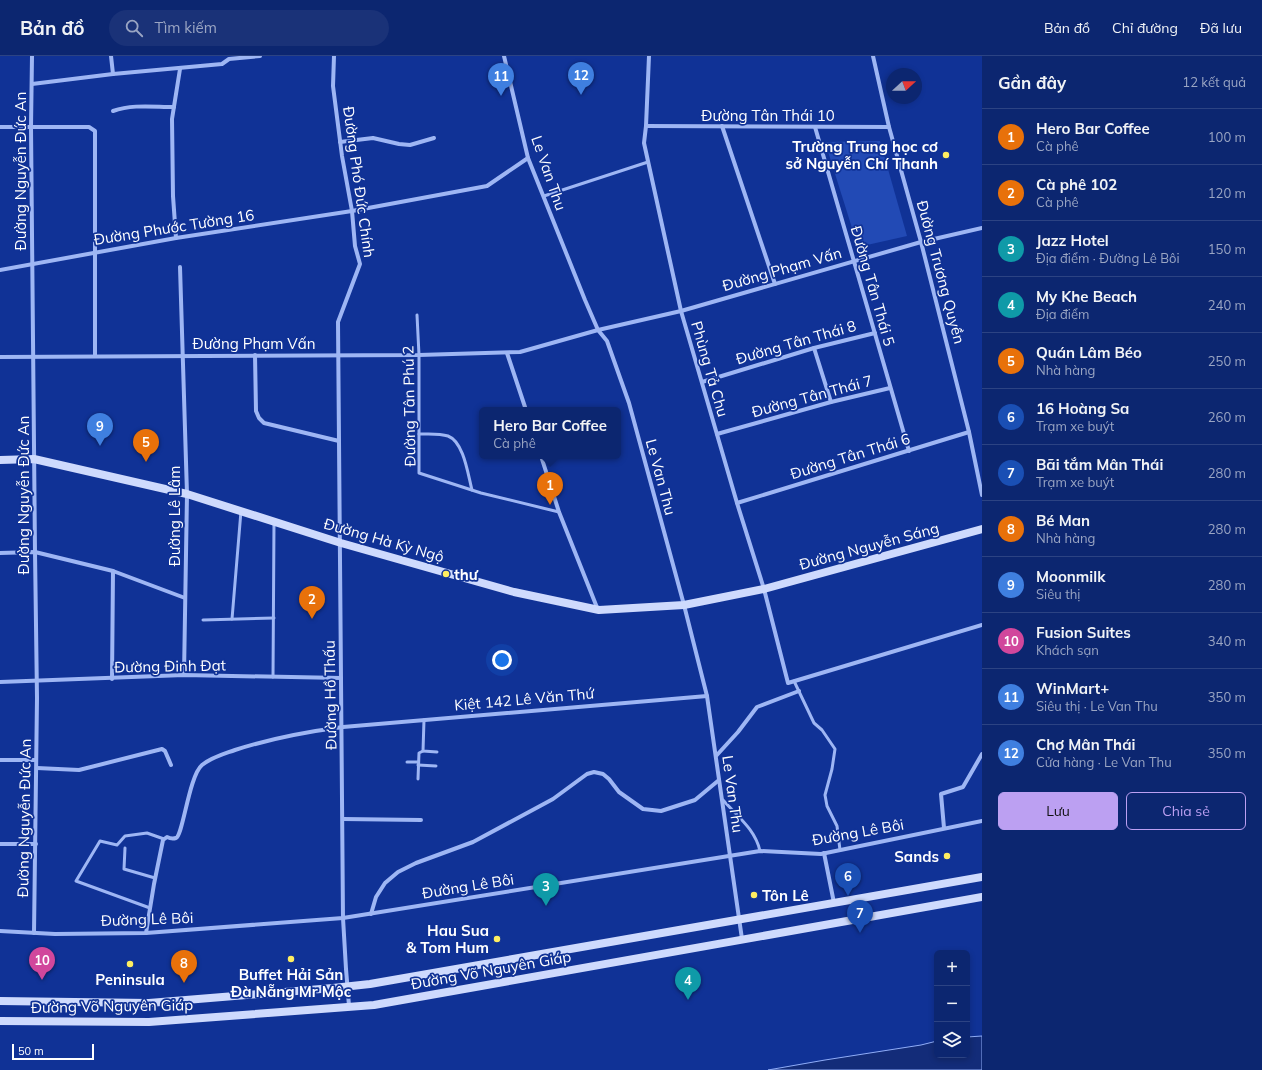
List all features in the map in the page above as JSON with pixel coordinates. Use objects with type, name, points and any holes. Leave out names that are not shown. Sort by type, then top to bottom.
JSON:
[{"type":"main road","name":"Đường Hà Kỳ Ngộ","points":[[0,460],[34,459],[187,494],[341,543],[514,592],[599,610],[684,605],[764,589]]},
{"type":"main road","name":"Đường Nguyễn Sáng","points":[[764,589],[982,529]]},
{"type":"main road","name":"Đường Võ Nguyên Giáp","points":[[0,1001],[149,1003],[370,984],[982,877]]},
{"type":"main road","name":"Đường Võ Nguyên Giáp","points":[[0,1021],[149,1022],[374,1005],[982,897]]},
{"type":"street","name":"Đường Nguyễn Đức An","points":[[32,56],[31,127],[37,681],[34,933]]},
{"type":"street","points":[[112,56],[113,74]]},
{"type":"street","points":[[32,84],[113,74],[222,64],[229,59],[260,56]]},
{"type":"street","name":"Đường Phó Đức Chính","points":[[334,56],[334,86],[340,142],[352,211],[355,246],[360,264],[338,322],[338,355]]},
{"type":"street","name":"Le Van Thu","points":[[504,56],[528,158],[584,300],[598,330],[607,341],[628,403],[684,605],[707,696],[742,939]]},
{"type":"street","name":"Phùng Tả Chu","points":[[649,56],[644,143],[681,311],[737,504],[764,589],[788,683],[794,681]]},
{"type":"street","name":"Đường Trương Quyền","points":[[873,56],[889,127],[921,242],[969,432],[982,495]]},
{"type":"street","points":[[176,238],[172,119],[180,69]]},
{"type":"street","points":[[113,111],[138,106],[174,108]]},
{"type":"street","name":"Đường Tân Thái 10","points":[[646,126],[889,127]]},
{"type":"street","points":[[722,126],[775,284]]},
{"type":"street","points":[[0,127],[90,127],[95,131],[94,356]]},
{"type":"street","name":"Đường Tân Thái 5","points":[[815,127],[909,451]]},
{"type":"street","points":[[340,142],[373,138],[410,145],[434,138]]},
{"type":"street","name":"Đường Phước Tường 16","points":[[0,270],[176,238],[352,211],[487,186],[528,158]]},
{"type":"street","name":"Đường Phạm Vấn","points":[[0,357],[419,355],[507,353],[532,349],[598,330],[681,311],[921,242],[982,228]]},
{"type":"street","name":"Đường Lê Lâm","points":[[180,267],[187,494],[184,675]]},
{"type":"street","name":"Đường Tân Thái 8","points":[[702,382],[814,348],[874,333]]},
{"type":"street","points":[[814,348],[831,402]]},
{"type":"street","points":[[507,353],[525,407]]},
{"type":"street","points":[[255,355],[256,411],[259,418],[264,423],[339,441]]},
{"type":"street","name":"Đường Hồ Thấu","points":[[338,355],[344,918],[349,1006]]},
{"type":"street","name":"Đường Tân Thái 7","points":[[717,434],[831,402],[890,388]]},
{"type":"street","name":"Đường Tân Thái 6","points":[[737,504],[969,432]]},
{"type":"street","points":[[542,459],[559,512],[599,610]]},
{"type":"street","points":[[0,553],[35,552],[112,571],[185,598]]},
{"type":"street","points":[[112,571],[112,679]]},
{"type":"street","points":[[794,681],[982,625]]},
{"type":"street","name":"Đường Đinh Đạt","points":[[0,682],[112,679],[184,675],[341,678]]},
{"type":"street","points":[[716,756],[738,732],[757,707],[799,691]]},
{"type":"street","name":"Kiệt 142 Lê Văn Thứ","points":[[164,839],[167,837],[174,839],[177,837],[190,790],[201,766],[215,757],[270,739],[292,734],[342,727],[707,696]]},
{"type":"street","points":[[37,768],[79,770],[162,749],[165,751],[171,765]]},
{"type":"street","points":[[944,828],[941,794],[963,786],[982,754]]},
{"type":"street","points":[[0,760],[36,760]]},
{"type":"street","points":[[371,914],[376,897],[384,883],[398,872],[416,863],[473,842],[553,799],[587,774],[594,772],[603,774],[619,792],[643,809],[661,811],[695,800],[719,780]]},
{"type":"street","points":[[343,819],[422,820]]},
{"type":"street","name":"Đường Lê Bôi","points":[[0,931],[55,934],[146,933],[344,918],[760,851],[824,853],[982,821]]},
{"type":"street","points":[[146,933],[155,878],[164,839]]},
{"type":"street","points":[[0,844],[36,844]]},
{"type":"street","points":[[824,853],[834,904]]},
{"type":"lane","points":[[544,196],[648,162]]},
{"type":"lane","name":"Đường Tân Phú 2","points":[[417,315],[419,355],[419,473],[472,490],[559,512]]},
{"type":"lane","points":[[419,434],[444,435],[454,439],[462,453],[472,490]]},
{"type":"lane","points":[[232,619],[241,511]]},
{"type":"lane","points":[[273,677],[274,522]]},
{"type":"lane","points":[[203,620],[274,618]]},
{"type":"lane","points":[[794,681],[814,723],[822,730],[835,749],[832,769],[825,795],[827,806],[839,834],[840,850]]},
{"type":"lane","points":[[423,751],[424,720]]},
{"type":"lane","points":[[418,779],[419,753],[423,751],[437,752]]},
{"type":"lane","points":[[407,762],[436,766]]},
{"type":"lane","points":[[721,799],[749,828],[760,851]]},
{"type":"lane","points":[[150,908],[76,881],[100,841],[117,845],[125,836],[147,833],[164,839]]},
{"type":"lane","points":[[125,848],[124,870],[155,878]]},
{"type":"shaded area","points":[[880,141],[907,236],[858,247],[825,142]]},
{"type":"shaded area","points":[[982,1036],[982,1070],[768,1070],[934,1042],[934,1058],[970,1058],[970,1037]]},
{"type":"place","name":"Chợ Mân Thái","points":[[581,95]]},
{"type":"place","name":"WinMart+","points":[[501,96]]},
{"type":"place","name":"Trường Trung học cơ sở Nguyễn Chí Thanh","points":[[946,155]]},
{"type":"place","name":"Moonmilk","points":[[100,446]]},
{"type":"place","name":"Quán Lâm Béo","points":[[146,462]]},
{"type":"place","name":"Hero Bar Coffee","points":[[550,505]]},
{"type":"place","name":"thư","points":[[446,574]]},
{"type":"place","name":"Cà phê 102","points":[[312,619]]},
{"type":"place","name":"Sands","points":[[947,856]]},
{"type":"place","name":"Tôn Lê","points":[[754,895]]},
{"type":"place","name":"16 Hoàng Sa","points":[[848,896]]},
{"type":"place","name":"Jazz Hotel","points":[[546,906]]},
{"type":"place","name":"Bãi tắm Mân Thái","points":[[860,933]]},
{"type":"place","name":"Hau Sua & Tom Hum","points":[[497,939]]},
{"type":"place","name":"Buffet Hải Sản Đà Nẵng Mr Mộc","points":[[291,959]]},
{"type":"place","name":"Peninsula","points":[[130,964]]},
{"type":"place","name":"Fusion Suites","points":[[42,980]]},
{"type":"place","name":"Bé Man","points":[[184,983]]},
{"type":"place","name":"My Khe Beach","points":[[688,1000]]}]
